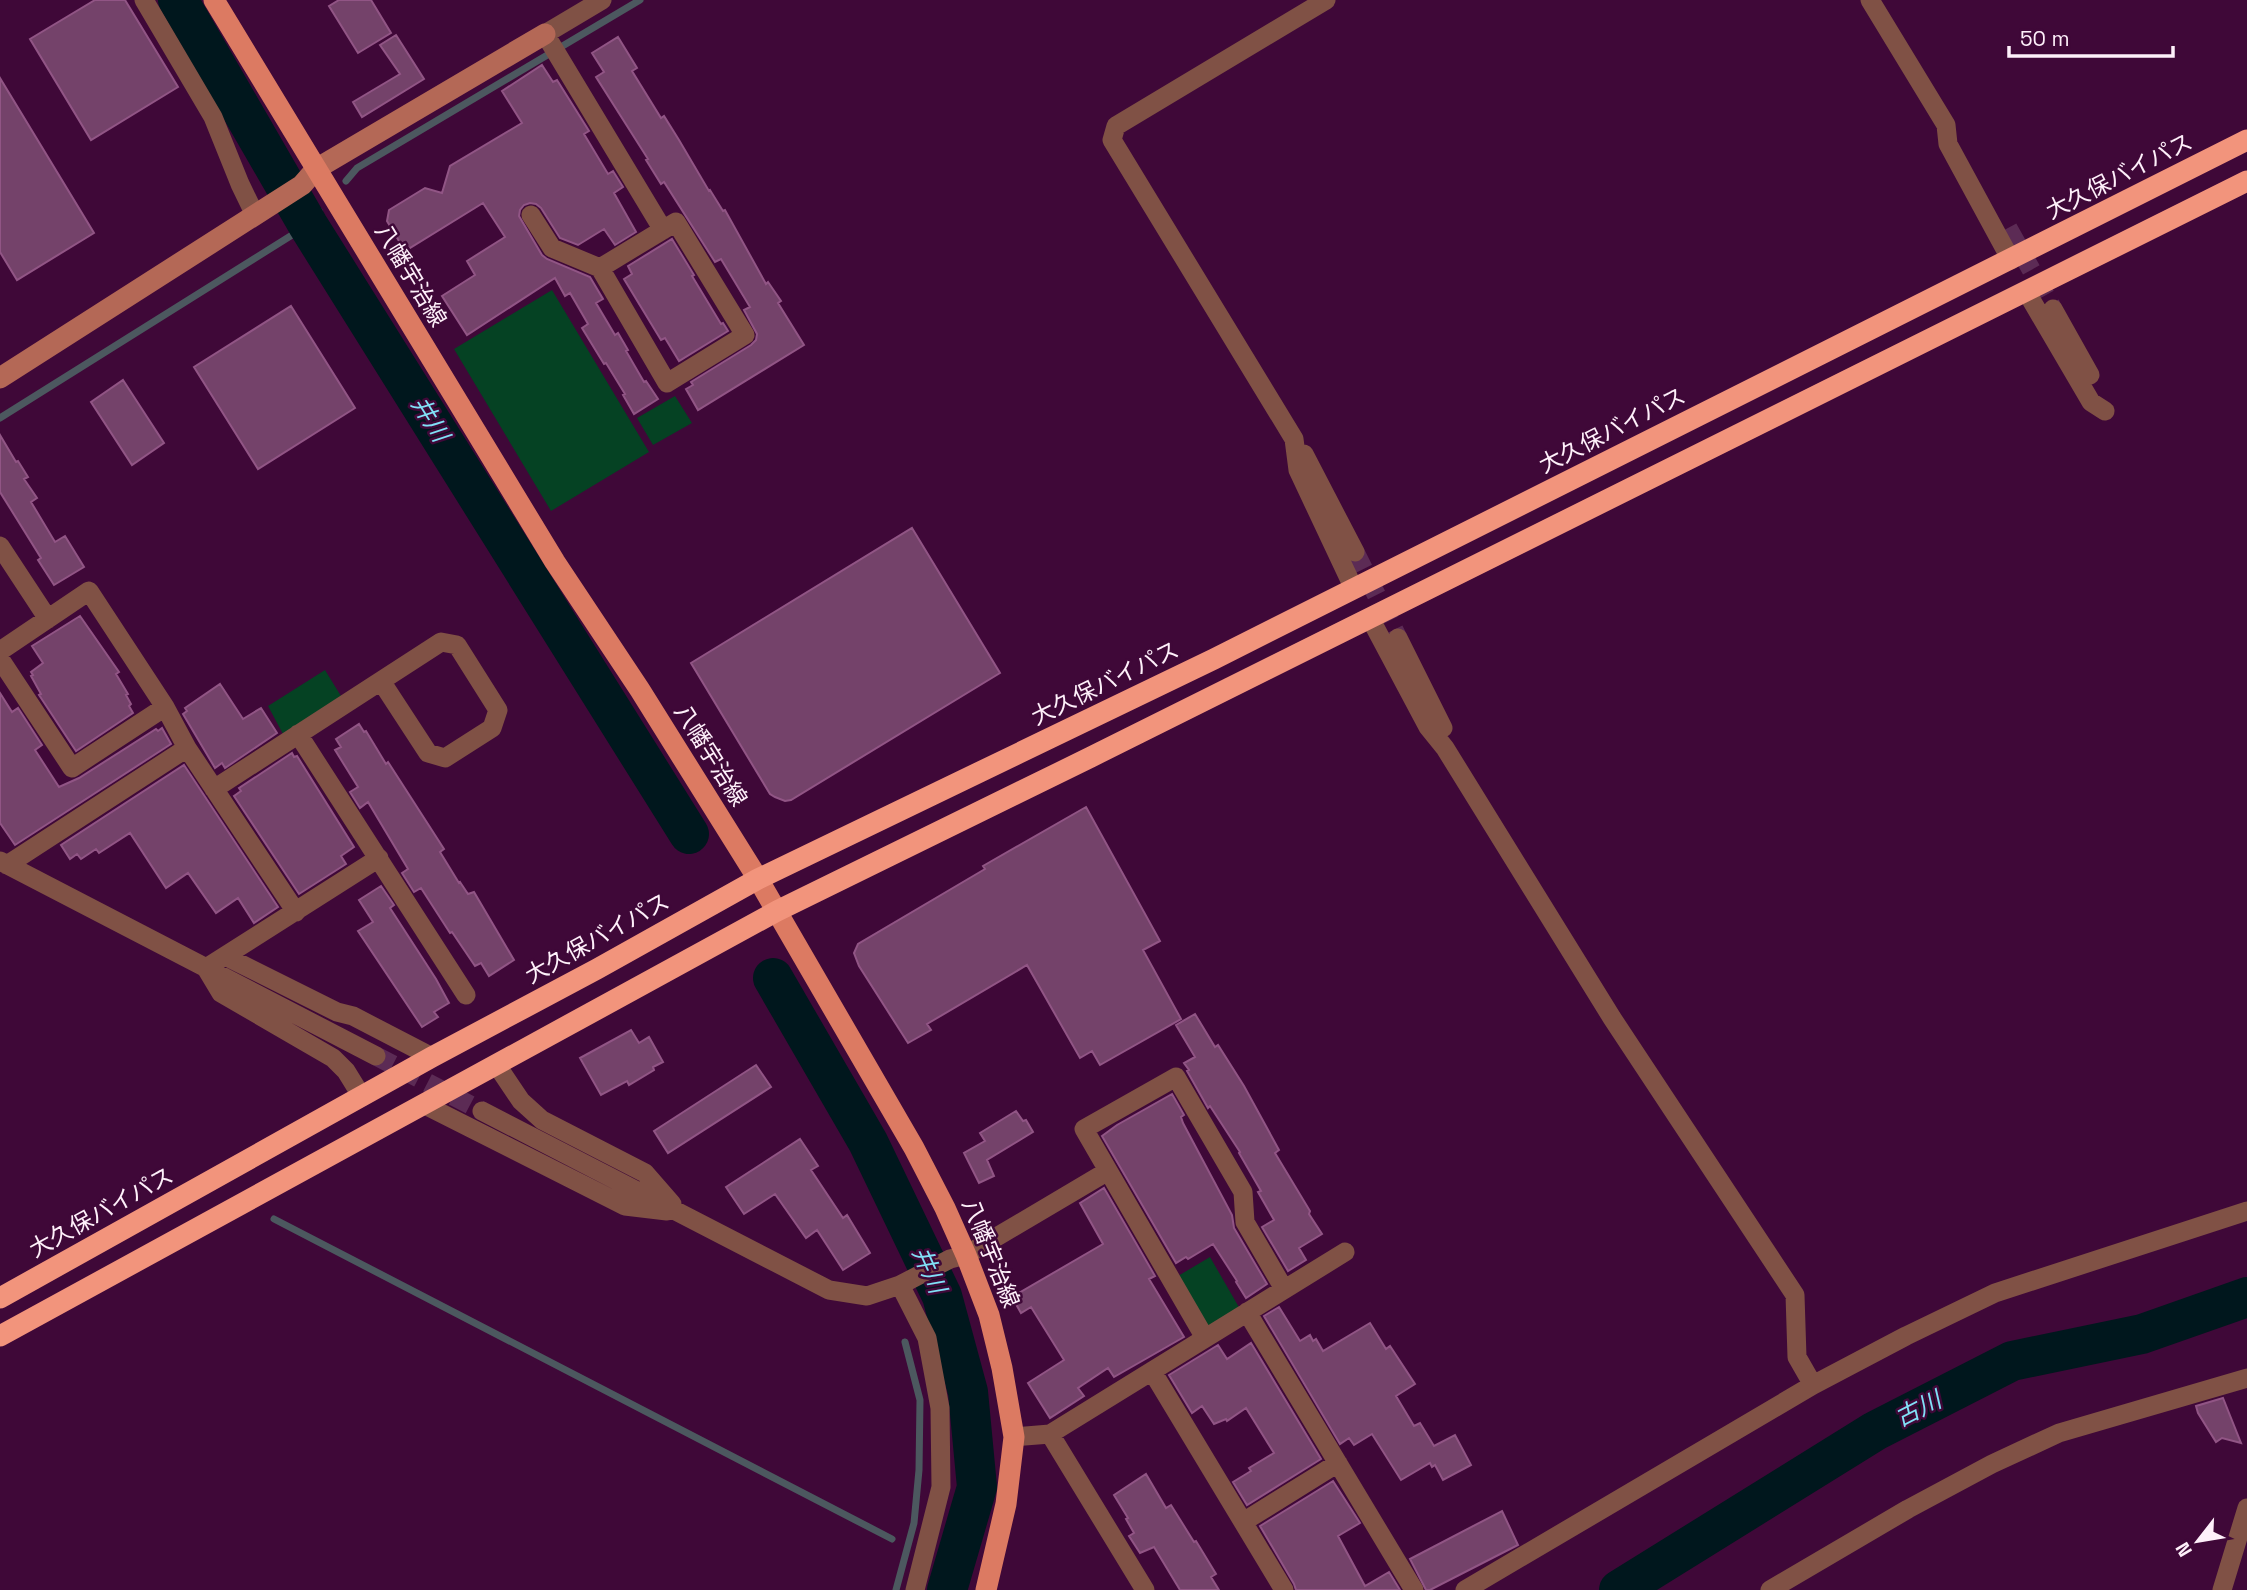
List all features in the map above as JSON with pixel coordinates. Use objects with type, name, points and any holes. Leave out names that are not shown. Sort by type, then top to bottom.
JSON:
[{"type":"highway","name":"大久保バイパス","points":[[0,1298],[758,879],[1214,659],[2247,140]]},
{"type":"highway","points":[[0,1336],[777,911],[2247,181]]},
{"type":"main road","name":"八幡宇治線","points":[[214,0],[309,177],[640,690],[758,879],[914,1148],[958,1257],[989,1315],[1014,1437],[1006,1504],[986,1590]]},
{"type":"street","points":[[144,0],[213,117],[240,184],[260,212]]},
{"type":"street","points":[[0,378],[260,212],[309,177],[548,40],[602,0]]},
{"type":"street","points":[[1326,0],[1116,126],[1112,140],[1308,461],[1355,552]]},
{"type":"street","points":[[1870,0],[1959,142],[2008,228]]},
{"type":"street","points":[[548,40],[663,230]]},
{"type":"street","points":[[1946,125],[1948,144],[2011,260]]},
{"type":"street","points":[[531,215],[552,248],[600,268],[667,383],[745,335],[676,222],[600,268]]},
{"type":"street","points":[[2026,291],[2091,402],[2105,411],[2100,393],[2053,309]]},
{"type":"street","points":[[1294,439],[1298,470],[1354,589]]},
{"type":"street","points":[[0,546],[48,619]]},
{"type":"street","points":[[0,651],[89,591],[165,707],[187,748],[296,912]]},
{"type":"street","points":[[1370,618],[1428,727],[1445,748],[1612,1018],[1795,1295],[1797,1357],[1813,1385]]},
{"type":"street","points":[[1398,638],[1446,733],[1445,748]]},
{"type":"street","points":[[214,789],[298,734],[442,642],[457,645],[498,710],[492,728],[445,758],[428,753],[381,681]]},
{"type":"street","points":[[0,659],[72,768],[165,707]]},
{"type":"street","points":[[298,734],[466,995]]},
{"type":"street","points":[[3,863],[187,748]]},
{"type":"street","points":[[206,968],[379,858]]},
{"type":"street","points":[[3,863],[376,1056]]},
{"type":"street","points":[[225,956],[337,1012],[353,1016],[432,1057]]},
{"type":"street","points":[[206,968],[221,993],[332,1058],[346,1071],[362,1097]]},
{"type":"street","points":[[496,1064],[521,1101],[542,1120],[645,1173],[678,1212]]},
{"type":"street","points":[[1205,1338],[1084,1129],[1176,1077],[1243,1192],[1245,1222],[1284,1289]]},
{"type":"street","points":[[423,1104],[625,1206],[678,1212]]},
{"type":"street","points":[[482,1111],[829,1290],[867,1296],[900,1285],[958,1257],[1108,1171]]},
{"type":"street","points":[[1465,1590],[1813,1385],[1906,1336],[1995,1293],[2247,1211]]},
{"type":"street","points":[[1014,1437],[1050,1434],[1345,1252]]},
{"type":"street","points":[[900,1285],[927,1338],[940,1408],[941,1487],[915,1590]]},
{"type":"street","points":[[1247,1312],[1414,1590]]},
{"type":"street","points":[[1152,1371],[1284,1590]]},
{"type":"street","points":[[1770,1590],[1908,1509],[1992,1464],[2059,1433],[2247,1378]]},
{"type":"street","points":[[1050,1434],[1145,1590]]},
{"type":"street","points":[[1243,1522],[1338,1463]]},
{"type":"street","points":[[2222,1590],[2247,1508]]},
{"type":"green space","points":[[552,290],[649,452],[551,511],[454,349]]},
{"type":"green space","points":[[675,396],[692,423],[653,445],[637,418]]},
{"type":"green space","points":[[325,670],[341,696],[283,734],[268,706]]},
{"type":"green space","points":[[1210,1257],[1240,1309],[1207,1328],[1178,1276]]},
{"type":"building","points":[[95,0],[125,0],[178,87],[91,140],[30,39]]},
{"type":"building","points":[[339,0],[371,0],[391,33],[358,53],[329,6]]},
{"type":"building","points":[[396,35],[424,79],[362,117],[353,102],[400,74],[380,45]]},
{"type":"building","points":[[618,37],[637,68],[632,71],[661,118],[664,116],[709,191],[723,211],[725,210],[766,284],[768,282],[781,301],[778,303],[804,345],[698,410],[686,389],[693,385],[691,382],[751,345],[757,334],[744,310],[750,307],[721,259],[715,262],[664,182],[661,184],[596,77],[604,72],[592,53]]},
{"type":"building","points":[[542,65],[553,82],[557,80],[589,131],[584,134],[608,174],[613,171],[623,187],[614,193],[636,232],[615,245],[604,229],[578,245],[560,238],[536,204],[524,205],[519,216],[542,255],[590,277],[603,299],[596,303],[615,335],[618,333],[644,382],[646,381],[658,399],[634,414],[623,395],[625,394],[582,328],[588,324],[570,293],[565,296],[555,278],[467,335],[442,296],[475,275],[467,261],[505,237],[483,203],[405,251],[387,221],[389,210],[425,188],[442,193],[450,166],[522,123],[502,91]]},
{"type":"building","points":[[0,78],[94,233],[17,280],[0,252]]},
{"type":"building","points":[[672,239],[721,324],[723,323],[728,331],[679,361],[665,338],[661,340],[624,279],[632,274],[628,266]]},
{"type":"building","points":[[291,306],[355,408],[258,469],[194,367]]},
{"type":"building","points":[[123,380],[164,443],[132,465],[91,402]]},
{"type":"building","points":[[0,435],[28,477],[24,479],[37,498],[31,502],[55,542],[65,536],[84,567],[54,585],[38,560],[41,558],[0,492]]},
{"type":"building","points":[[912,528],[1000,673],[791,800],[775,797],[770,794],[691,663]]},
{"type":"building","points":[[80,616],[119,672],[116,674],[128,694],[126,695],[133,713],[76,751],[39,695],[41,694],[31,672],[43,663],[32,646]]},
{"type":"building","points":[[220,684],[243,719],[261,708],[277,733],[225,768],[222,763],[215,768],[183,714],[187,711],[185,708]]},
{"type":"building","points":[[0,693],[12,712],[18,708],[42,745],[35,750],[59,787],[79,778],[156,729],[158,731],[162,728],[171,744],[15,845],[0,823]]},
{"type":"building","points":[[359,724],[386,764],[388,762],[444,849],[440,852],[459,883],[468,894],[474,892],[514,960],[489,976],[481,963],[475,966],[421,888],[414,892],[402,873],[408,869],[368,802],[360,808],[350,792],[358,787],[335,750],[341,747],[336,739]]},
{"type":"building","points":[[292,753],[294,757],[297,756],[354,847],[341,856],[346,864],[299,894],[234,796],[241,791],[239,788]]},
{"type":"building","points":[[184,765],[278,907],[254,923],[238,898],[216,913],[188,873],[166,888],[130,833],[99,853],[96,849],[81,859],[77,854],[70,859],[61,845]]},
{"type":"building","points":[[1086,807],[1160,941],[1143,950],[1181,1019],[1100,1065],[1092,1051],[1080,1058],[1027,965],[927,1024],[931,1030],[908,1043],[859,966],[854,953],[858,944],[985,869],[983,866]]},
{"type":"building","points":[[381,886],[394,905],[390,908],[449,1003],[434,1012],[438,1017],[422,1027],[358,931],[373,922],[359,900]]},
{"type":"building","points":[[1195,1014],[1244,1086],[1279,1150],[1275,1153],[1322,1234],[1299,1248],[1306,1260],[1288,1271],[1262,1227],[1274,1220],[1258,1192],[1261,1191],[1240,1152],[1210,1106],[1208,1108],[1184,1063],[1195,1057],[1176,1025]]},
{"type":"building","points":[[631,1030],[639,1043],[649,1037],[663,1062],[629,1085],[627,1081],[601,1095],[580,1058]]},
{"type":"building","points":[[756,1065],[771,1087],[668,1153],[654,1131]]},
{"type":"building","points":[[1172,1094],[1184,1115],[1181,1117],[1183,1123],[1232,1215],[1234,1228],[1267,1284],[1246,1298],[1213,1244],[1176,1263],[1102,1136]]},
{"type":"building","points":[[1016,1111],[1023,1121],[1026,1120],[1033,1132],[987,1160],[994,1176],[979,1183],[964,1153],[985,1141],[980,1133]]},
{"type":"building","points":[[800,1139],[818,1166],[811,1170],[843,1218],[847,1215],[870,1253],[843,1270],[817,1230],[806,1238],[775,1194],[744,1214],[726,1187]]},
{"type":"building","points":[[1104,1188],[1155,1276],[1149,1279],[1184,1337],[1114,1377],[1108,1368],[1078,1388],[1084,1396],[1050,1418],[1028,1383],[1064,1360],[1031,1307],[1021,1313],[1012,1297],[1103,1244],[1080,1203]]},
{"type":"building","points":[[1279,1307],[1300,1341],[1310,1335],[1313,1341],[1316,1339],[1323,1351],[1370,1323],[1386,1349],[1390,1346],[1415,1384],[1396,1396],[1414,1426],[1420,1423],[1434,1446],[1455,1435],[1471,1465],[1443,1480],[1435,1465],[1432,1467],[1430,1463],[1401,1480],[1372,1434],[1354,1445],[1349,1438],[1340,1444],[1264,1316]]},
{"type":"building","points":[[1251,1343],[1321,1459],[1247,1505],[1233,1482],[1251,1471],[1249,1468],[1274,1453],[1246,1408],[1227,1421],[1226,1419],[1214,1424],[1202,1406],[1192,1413],[1169,1375],[1218,1345],[1227,1359]]},
{"type":"building","points":[[2223,1398],[2241,1443],[2222,1438],[2216,1442],[2198,1413],[2196,1406]]},
{"type":"building","points":[[1146,1474],[1166,1508],[1171,1505],[1194,1542],[1196,1541],[1216,1574],[1211,1577],[1219,1590],[1180,1590],[1154,1547],[1140,1553],[1129,1536],[1134,1533],[1114,1495]]},
{"type":"building","points":[[1333,1481],[1360,1523],[1338,1536],[1365,1586],[1389,1572],[1400,1590],[1296,1590],[1260,1526]]},
{"type":"building","points":[[1502,1511],[1518,1545],[1426,1590],[1410,1559]]},
{"type":"waterway","name":"井川","points":[[178,0],[308,225],[689,834]]},
{"type":"waterway","points":[[346,181],[357,168],[640,0]]},
{"type":"waterway","points":[[0,418],[308,225],[319,211]]},
{"type":"waterway","name":"井川","points":[[773,978],[868,1142],[942,1296],[968,1392],[977,1487],[947,1590]]},
{"type":"waterway","points":[[274,1219],[892,1539]]},
{"type":"waterway","name":"古川","points":[[1619,1590],[1875,1431],[2012,1361],[2142,1334],[2247,1297]]},
{"type":"waterway","points":[[896,1590],[914,1523],[919,1470],[920,1400],[905,1342]]},
{"type":"tunnel","points":[[2008,228],[2053,309]]},
{"type":"tunnel","points":[[1355,552],[1398,638]]},
{"type":"tunnel","points":[[376,1056],[482,1111]]}]
